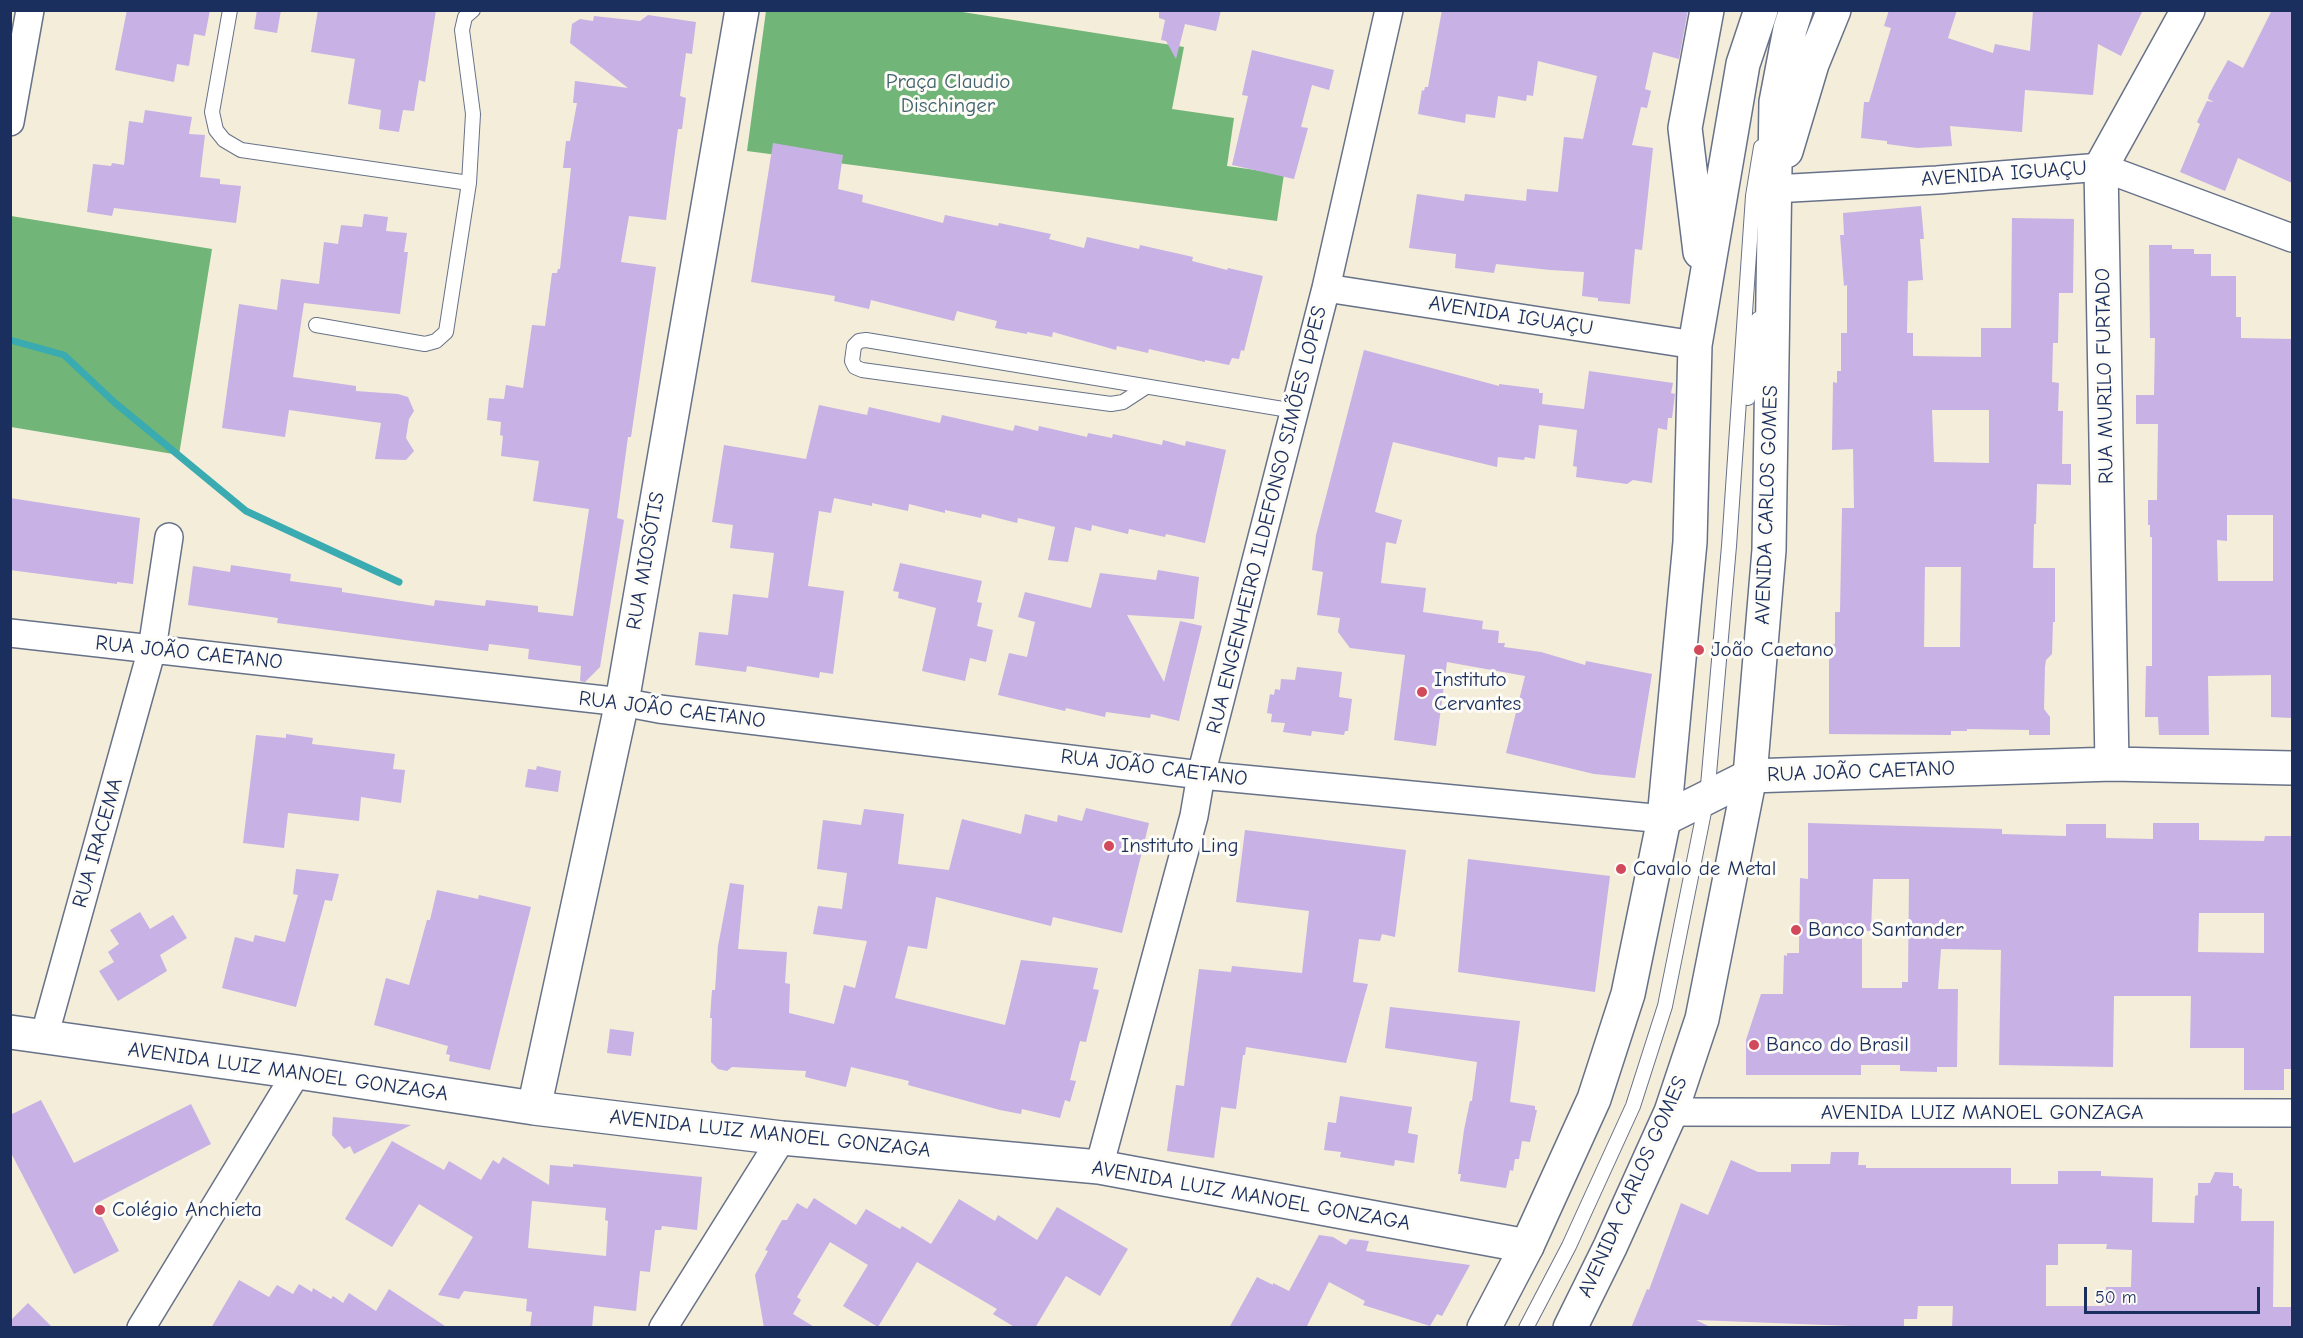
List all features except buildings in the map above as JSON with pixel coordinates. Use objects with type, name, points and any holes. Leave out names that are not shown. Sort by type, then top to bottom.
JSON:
[{"type":"street","points":[[10,122],[30,10]]},
{"type":"street","name":"RUA MIOSÓTIS","points":[[534,1108],[622,702],[742,10]]},
{"type":"street","name":"RUA ENGENHEIRO ILDEFONSO SIMÕES LOPES","points":[[1100,1167],[1194,816],[1201,775],[1326,288],[1389,10]]},
{"type":"street","points":[[1704,285],[1685,128],[1707,10]]},
{"type":"street","points":[[1484,1328],[1527,1246],[1594,1099],[1628,994],[1664,819],[1690,542],[1695,345],[1743,64],[1761,10]]},
{"type":"street","name":"AVENIDA CARLOS GOMES","points":[[1570,1328],[1610,1247],[1671,1112],[1702,1019],[1750,776],[1769,550],[1776,102],[1790,29],[1797,10]]},
{"type":"street","name":"AVENIDA CARLOS GOMES","points":[[1774,189],[1812,64],[1834,10]]},
{"type":"street","points":[[2101,167],[2188,10]]},
{"type":"street","name":"AVENIDA IGUAÇU","points":[[1774,189],[1937,180],[2101,167],[2292,238]]},
{"type":"street","name":"RUA MURILO FURTADO","points":[[2101,167],[2112,764]]},
{"type":"street","name":"AVENIDA IGUAÇU","points":[[1326,288],[1695,345]]},
{"type":"street","name":"RUA IRACEMA","points":[[44,1037],[152,649],[169,537]]},
{"type":"street","name":"RUA JOÃO CAETANO","points":[[10,633],[622,702],[659,710],[1201,775],[1664,819],[1750,776],[2112,764],[2292,768]]},
{"type":"street","name":"AVENIDA LUIZ MANOEL GONZAGA","points":[[10,1032],[534,1108],[782,1138],[1100,1167],[1527,1246]]},
{"type":"street","points":[[141,1328],[297,1072]]},
{"type":"street","name":"AVENIDA LUIZ MANOEL GONZAGA","points":[[1671,1112],[2292,1113]]},
{"type":"street","points":[[663,1328],[782,1138]]},
{"type":"lane","points":[[230,10],[212,112],[216,130],[224,140],[241,150],[469,183]]},
{"type":"lane","points":[[316,325],[425,344],[436,341],[446,332],[469,183],[473,114],[462,30],[465,17],[473,10]]},
{"type":"lane","points":[[1526,1328],[1569,1246],[1633,1106],[1665,1006],[1707,797],[1729,546],[1753,196],[1780,40],[1790,10]]},
{"type":"lane","points":[[1729,546],[1774,189]]},
{"type":"lane","points":[[1146,387],[1123,402],[1111,404],[862,370],[855,367],[852,361],[854,346],[859,341],[866,340],[1295,411]]},
{"type":"green space","name":"Praça Claudio Dischinger","points":[[950,10],[1184,47],[1172,109],[1234,118],[1227,166],[1284,174],[1277,221],[747,151],[766,11]]},
{"type":"green space","points":[[11,216],[212,249],[179,455],[11,427]]},
{"type":"waterway","points":[[10,340],[64,355],[114,402],[246,511],[399,582]]},
{"type":"place","name":"João Caetano","points":[[1699,650]]},
{"type":"place","name":"Instituto Cervantes","points":[[1422,692]]},
{"type":"place","name":"Instituto Ling","points":[[1109,846]]},
{"type":"place","name":"Cavalo de Metal","points":[[1621,869]]},
{"type":"place","name":"Banco Santander","points":[[1796,930]]},
{"type":"place","name":"Banco do Brasil","points":[[1754,1045]]},
{"type":"place","name":"Colégio Anchieta","points":[[100,1210]]}]
